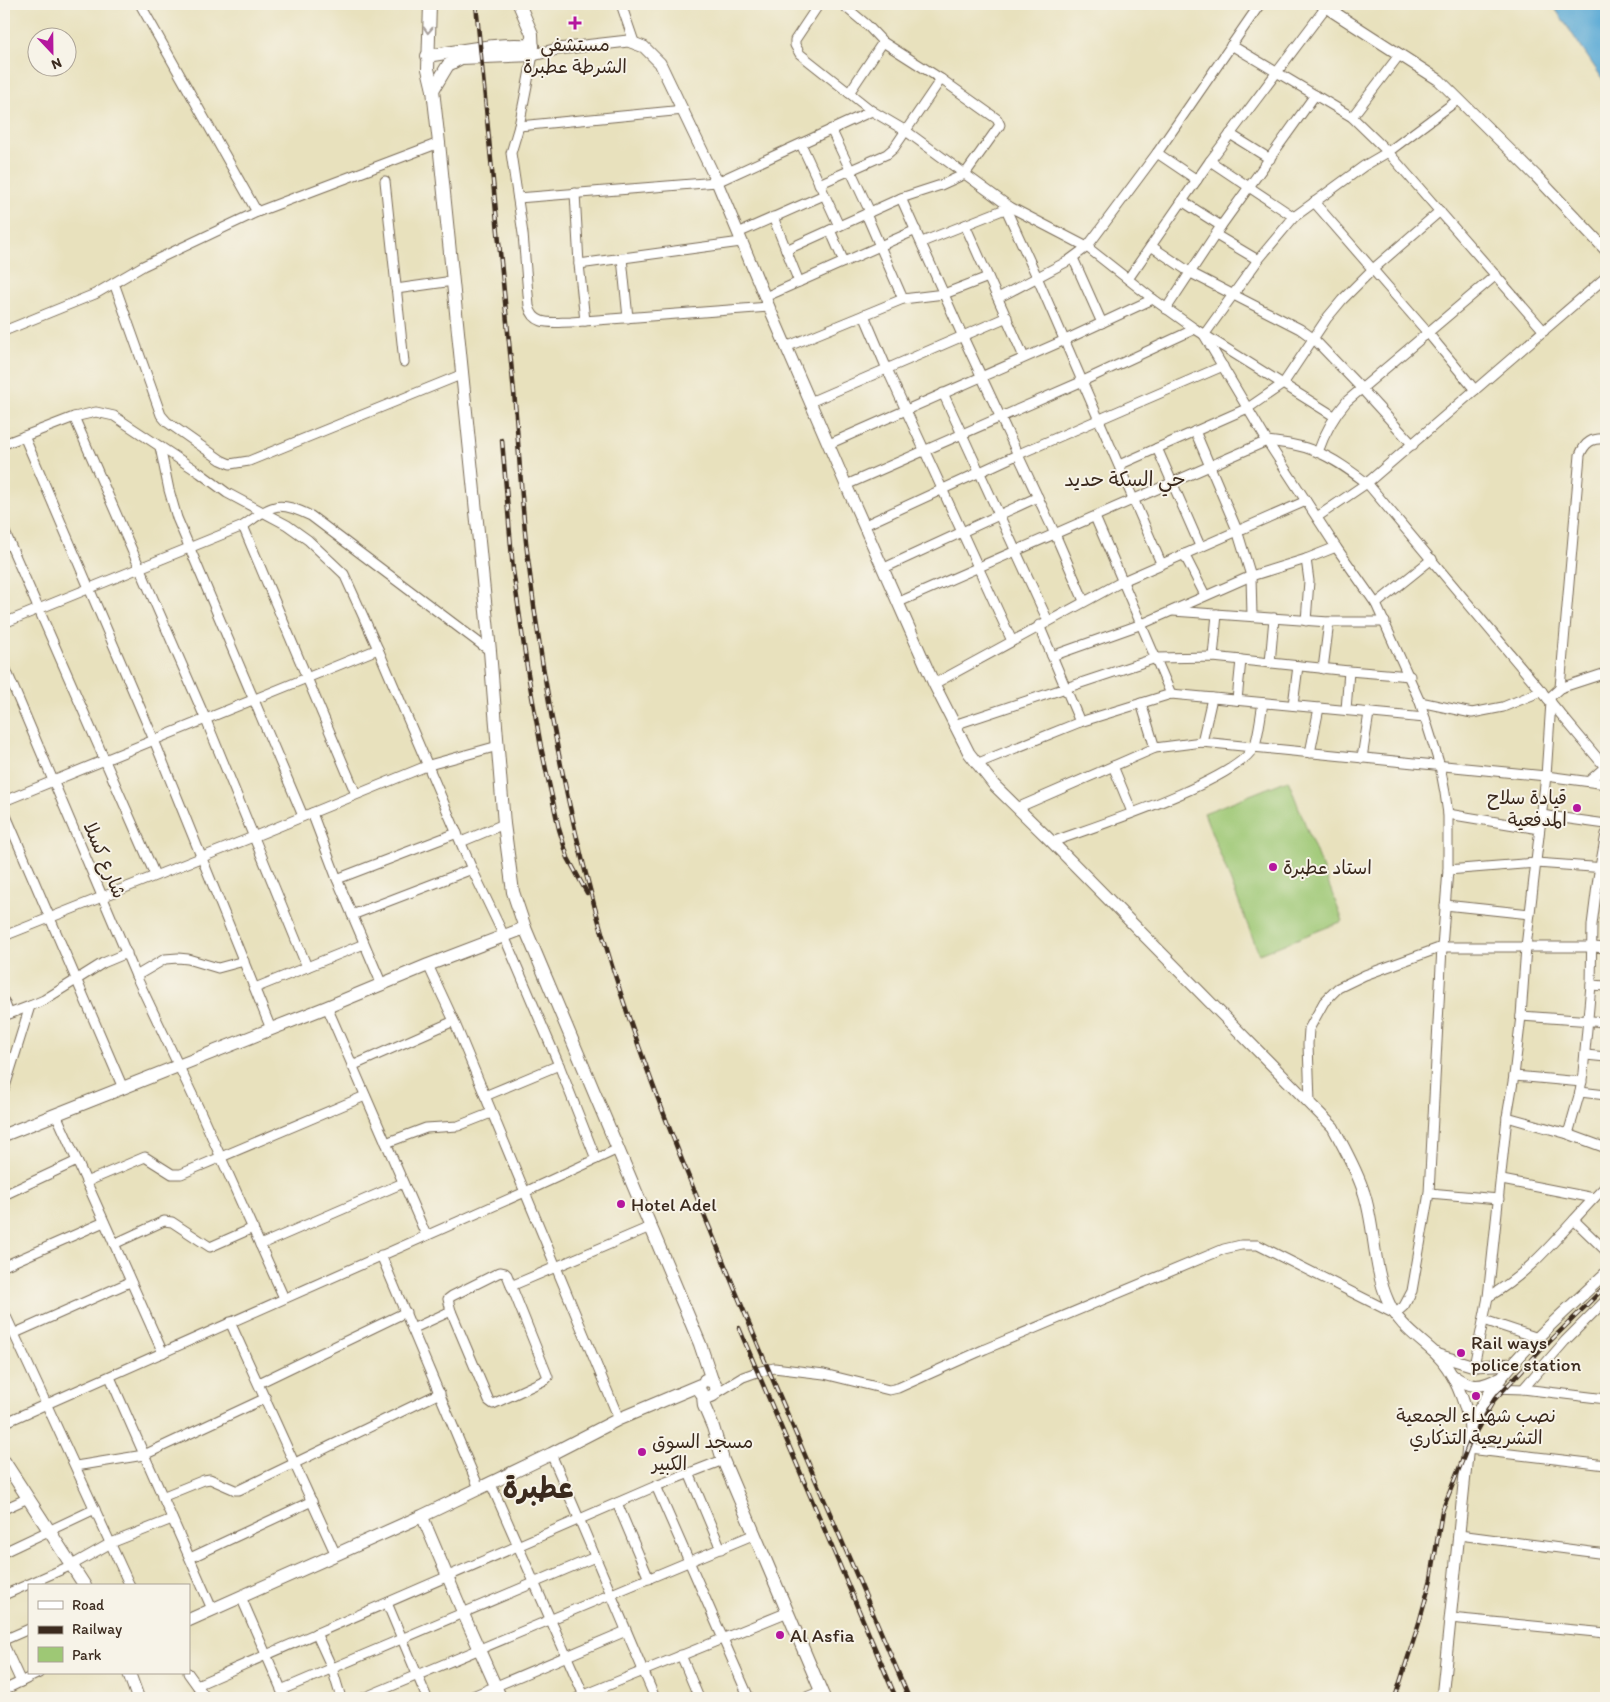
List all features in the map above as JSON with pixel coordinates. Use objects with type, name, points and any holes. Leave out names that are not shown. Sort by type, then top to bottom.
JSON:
[{"type":"main road","points":[[430,4],[428,69],[433,90],[440,143],[490,651],[504,824],[513,892],[526,928],[706,1360],[713,1427],[723,1460],[822,1695]]},
{"type":"main road","points":[[519,4],[532,34],[533,50]]},
{"type":"main road","points":[[427,56],[510,46],[533,50]]},
{"type":"main road","points":[[433,90],[448,65],[461,58],[533,50]]},
{"type":"main road","points":[[4,1135],[271,1030],[428,965],[526,928]]},
{"type":"main road","points":[[190,1620],[422,1516],[551,1454],[618,1419],[671,1398],[708,1388]]},
{"type":"main road","points":[[4,1464],[84,1584]]},
{"type":"main road","points":[[129,1674],[138,1698]]},
{"type":"street","points":[[140,4],[257,212]]},
{"type":"street","points":[[621,4],[634,42]]},
{"type":"street","points":[[819,4],[797,36],[795,45],[800,54],[872,111],[906,131],[1008,208],[1087,247],[1153,300],[1195,329],[1334,416]]},
{"type":"street","points":[[786,250],[901,198],[941,185],[965,174],[998,129],[999,122],[941,79],[883,42],[867,24],[842,4]]},
{"type":"street","points":[[998,298],[1072,258],[1087,247],[1157,153],[1260,4]]},
{"type":"street","points":[[1128,279],[1182,200],[1324,5],[1439,80],[1606,250]]},
{"type":"street","points":[[916,230],[799,282],[767,302],[628,318],[546,322],[535,319],[531,315],[529,306],[523,234],[511,153],[519,126],[533,50],[558,49],[621,41],[634,42],[644,47],[660,63],[717,182],[740,237],[767,302],[786,348],[934,684],[976,764],[994,785],[1333,1127],[1356,1172],[1364,1194],[1380,1277],[1388,1301],[1408,1331],[1438,1356],[1450,1374],[1460,1392],[1470,1426],[1442,1698]]},
{"type":"street","points":[[849,93],[883,42]]},
{"type":"street","points":[[1231,45],[1352,117],[1388,152],[1544,331]]},
{"type":"street","points":[[1352,117],[1400,54]]},
{"type":"street","points":[[819,184],[886,154],[894,148],[941,79]]},
{"type":"street","points":[[1166,309],[1221,226],[1315,95]]},
{"type":"street","points":[[1204,335],[1258,260],[1294,217],[1364,166],[1388,152],[1459,99]]},
{"type":"street","points":[[519,126],[684,110]]},
{"type":"street","points":[[518,198],[717,182],[872,111]]},
{"type":"street","points":[[831,129],[850,170],[903,299]]},
{"type":"street","points":[[1230,134],[1270,159]]},
{"type":"street","points":[[4,331],[74,304],[143,266],[257,212],[440,143]]},
{"type":"street","points":[[801,144],[839,226]]},
{"type":"street","points":[[1157,153],[1197,180]]},
{"type":"street","points":[[1210,161],[1294,217]]},
{"type":"street","points":[[385,181],[404,362]]},
{"type":"street","points":[[575,193],[579,264],[585,321]]},
{"type":"street","points":[[579,264],[740,237],[773,217],[824,194]]},
{"type":"street","points":[[901,198],[963,337],[1019,454],[1084,601]]},
{"type":"street","points":[[1182,200],[1221,226]]},
{"type":"street","points":[[1314,202],[1475,390]]},
{"type":"street","points":[[922,242],[1008,208]]},
{"type":"street","points":[[1008,208],[1161,564]]},
{"type":"street","points":[[1119,465],[1248,408],[1283,384],[1327,318],[1372,270],[1440,211]]},
{"type":"street","points":[[773,217],[799,282]]},
{"type":"street","points":[[965,225],[1024,358]]},
{"type":"street","points":[[830,230],[844,262]]},
{"type":"street","points":[[1216,235],[1258,260]]},
{"type":"street","points":[[1151,246],[1191,273],[1234,294],[1314,339],[1413,445]]},
{"type":"street","points":[[622,258],[628,318]]},
{"type":"street","points":[[1072,258],[1102,323]]},
{"type":"street","points":[[1318,452],[1334,416],[1361,388],[1496,275]]},
{"type":"street","points":[[786,348],[903,299],[944,294],[988,276]]},
{"type":"street","points":[[1317,517],[1368,483],[1606,277]]},
{"type":"street","points":[[396,289],[453,281]]},
{"type":"street","points":[[114,283],[161,415],[167,422],[221,460],[230,464],[249,461],[462,374]]},
{"type":"street","points":[[829,444],[1153,300]]},
{"type":"street","points":[[864,315],[924,451],[1012,641]]},
{"type":"street","points":[[810,402],[1007,317]]},
{"type":"street","points":[[846,485],[1083,381],[1195,329]]},
{"type":"street","points":[[1204,335],[1267,441],[1336,547],[1376,604],[1410,676],[1440,766],[1448,814],[1448,870],[1429,1193],[1412,1291],[1404,1306],[1395,1314]]},
{"type":"street","points":[[865,525],[1019,454],[1222,366]]},
{"type":"street","points":[[943,393],[1048,620]]},
{"type":"street","points":[[4,444],[74,416],[96,412],[114,416],[227,493],[263,512],[308,540],[344,574],[429,765],[472,869],[504,936],[559,1065],[596,1159]]},
{"type":"street","points":[[74,416],[206,720],[307,967]]},
{"type":"street","points":[[1195,431],[1237,530],[1251,576],[1252,616]]},
{"type":"street","points":[[24,436],[154,740],[271,1030]]},
{"type":"street","points":[[1474,1366],[1488,1297],[1502,1180],[1507,1117],[1521,1016],[1526,947],[1546,776],[1550,701],[1560,688],[1580,455],[1588,442],[1596,438],[1606,439]]},
{"type":"street","points":[[899,602],[1267,441],[1291,444],[1318,452],[1368,483],[1606,766],[1589,781]]},
{"type":"street","points":[[160,448],[177,518],[254,700],[337,879],[382,985]]},
{"type":"street","points":[[1157,448],[1200,546]]},
{"type":"street","points":[[884,568],[1038,497]]},
{"type":"street","points":[[934,684],[1122,581],[1306,501]]},
{"type":"street","points":[[4,623],[243,526],[263,512],[282,505],[290,506],[311,516],[490,651]]},
{"type":"street","points":[[1095,517],[1171,694]]},
{"type":"street","points":[[243,526],[356,794]]},
{"type":"street","points":[[4,530],[156,876]]},
{"type":"street","points":[[1052,656],[1142,624],[1251,576],[1306,559],[1336,547]]},
{"type":"street","points":[[1184,554],[1205,595]]},
{"type":"street","points":[[1306,559],[1308,581],[1306,621]]},
{"type":"street","points":[[1376,604],[1432,559]]},
{"type":"street","points":[[1170,611],[1306,621],[1385,622]]},
{"type":"street","points":[[1213,657],[1217,614]]},
{"type":"street","points":[[1270,663],[1274,618]]},
{"type":"street","points":[[1323,669],[1329,622]]},
{"type":"street","points":[[1039,626],[1080,722]]},
{"type":"street","points":[[4,801],[378,649]]},
{"type":"street","points":[[954,725],[1156,658],[1213,657],[1410,676]]},
{"type":"street","points":[[1237,700],[1241,660]]},
{"type":"street","name":"شارع كسلا","points":[[4,665],[136,976],[221,1156],[284,1298]]},
{"type":"street","points":[[1293,705],[1298,666]]},
{"type":"street","points":[[1346,710],[1349,671]]},
{"type":"street","points":[[1560,688],[1606,673]]},
{"type":"street","points":[[1420,702],[1472,713],[1503,707],[1542,691]]},
{"type":"street","points":[[976,764],[1080,722],[1171,694],[1425,718]]},
{"type":"street","points":[[1202,742],[1212,698]]},
{"type":"street","points":[[1141,703],[1155,748]]},
{"type":"street","points":[[1052,842],[1182,793],[1219,776],[1239,762],[1254,747],[1263,703]]},
{"type":"street","points":[[1310,753],[1319,708]]},
{"type":"street","points":[[1362,758],[1369,713]]},
{"type":"street","points":[[1017,808],[1155,748],[1202,742],[1546,776],[1606,784]]},
{"type":"street","points":[[4,936],[429,765],[498,746]]},
{"type":"street","points":[[1113,766],[1132,812]]},
{"type":"street","points":[[4,811],[122,1088]]},
{"type":"street","points":[[1448,814],[1539,830]]},
{"type":"street","points":[[1541,815],[1606,824]]},
{"type":"street","points":[[337,879],[504,824]]},
{"type":"street","points":[[1568,1134],[1580,1092],[1586,1055],[1593,947],[1592,925],[1604,868],[1606,834]]},
{"type":"street","points":[[1448,870],[1536,863],[1604,868]]},
{"type":"street","points":[[352,915],[472,869]]},
{"type":"street","points":[[1445,905],[1530,914]]},
{"type":"street","points":[[255,988],[364,944]]},
{"type":"street","points":[[1310,1103],[1309,1029],[1324,1002],[1338,988],[1442,947],[1606,948]]},
{"type":"street","points":[[4,1000],[6,1015],[44,1000],[103,963],[127,953]]},
{"type":"street","points":[[136,976],[165,959],[188,959],[218,968],[244,961]]},
{"type":"street","points":[[428,965],[454,1020],[618,1419]]},
{"type":"street","points":[[1591,984],[1606,986]]},
{"type":"street","points":[[4,1090],[30,1006]]},
{"type":"street","points":[[327,1007],[426,1235]]},
{"type":"street","points":[[1521,1016],[1606,1022]]},
{"type":"street","points":[[352,1066],[454,1020]]},
{"type":"street","points":[[1586,1055],[1606,1057]]},
{"type":"street","points":[[485,1096],[559,1065]]},
{"type":"street","points":[[1514,1076],[1582,1082]]},
{"type":"street","points":[[1580,1092],[1606,1095]]},
{"type":"street","points":[[86,1182],[145,1157],[172,1174],[177,1175],[365,1096]]},
{"type":"street","points":[[386,1142],[426,1128],[458,1126],[491,1113]]},
{"type":"street","points":[[56,1114],[163,1353]]},
{"type":"street","points":[[1507,1117],[1568,1134],[1606,1148]]},
{"type":"street","points":[[4,1423],[618,1149]]},
{"type":"street","points":[[4,1195],[77,1161]]},
{"type":"street","points":[[1502,1180],[1594,1198]]},
{"type":"street","points":[[260,1245],[403,1183]]},
{"type":"street","points":[[1488,1297],[1507,1287],[1526,1270],[1606,1186]]},
{"type":"street","points":[[1429,1193],[1499,1200]]},
{"type":"street","points":[[1574,1220],[1606,1251]]},
{"type":"street","points":[[114,1244],[164,1221],[172,1222],[210,1247],[253,1228]]},
{"type":"street","points":[[4,1266],[104,1222]]},
{"type":"street","points":[[511,1286],[650,1227]]},
{"type":"street","points":[[708,1388],[774,1368],[824,1374],[889,1390],[898,1388],[986,1349],[1216,1253],[1241,1245],[1258,1245],[1395,1314]]},
{"type":"street","points":[[381,1255],[440,1393],[518,1547],[567,1657],[582,1697],[788,1612]]},
{"type":"street","points":[[500,1272],[505,1273],[511,1286],[548,1377],[495,1403],[489,1401],[448,1304],[449,1297],[500,1272]]},
{"type":"street","points":[[1470,1426],[1492,1388],[1512,1364],[1606,1272]]},
{"type":"street","points":[[13,1334],[130,1282]]},
{"type":"street","points":[[1523,1389],[1565,1341],[1606,1300]]},
{"type":"street","points":[[412,1329],[451,1311]]},
{"type":"street","points":[[4,1312],[129,1584]]},
{"type":"street","points":[[259,1383],[406,1312]]},
{"type":"street","points":[[1484,1320],[1538,1338]]},
{"type":"street","points":[[230,1322],[336,1555]]},
{"type":"street","points":[[1438,1356],[1474,1366],[1512,1364]]},
{"type":"street","points":[[1450,1374],[1471,1386],[1488,1384],[1500,1378]]},
{"type":"street","points":[[110,1377],[212,1609]]},
{"type":"street","points":[[1492,1388],[1523,1389],[1606,1399]]},
{"type":"street","points":[[162,1497],[210,1479],[239,1490],[440,1393]]},
{"type":"street","points":[[76,1466],[144,1455],[266,1398]]},
{"type":"street","points":[[1468,1450],[1606,1466]]},
{"type":"street","points":[[551,1454],[655,1698]]},
{"type":"street","points":[[197,1685],[656,1486],[723,1460]]},
{"type":"street","points":[[689,1473],[721,1549]]},
{"type":"street","points":[[656,1486],[749,1698]]},
{"type":"street","points":[[4,1509],[28,1498]]},
{"type":"street","points":[[190,1558],[312,1501]]},
{"type":"street","points":[[617,1503],[649,1579]]},
{"type":"street","points":[[4,1552],[95,1509]]},
{"type":"street","points":[[422,1516],[502,1698]]},
{"type":"street","points":[[28,1584],[72,1564],[110,1543],[172,1518]]},
{"type":"street","points":[[363,1698],[755,1534]]},
{"type":"street","points":[[1459,1535],[1606,1554]]},
{"type":"street","points":[[241,1597],[283,1694],[332,1668],[595,1557]]},
{"type":"street","points":[[4,1595],[28,1584]]},
{"type":"street","points":[[387,1603],[427,1698]]},
{"type":"street","points":[[1450,1618],[1606,1633]]},
{"type":"street","points":[[4,1640],[28,1629]]},
{"type":"street","points":[[468,1698],[626,1631]]},
{"type":"street","points":[[316,1633],[332,1668],[341,1698]]},
{"type":"street","points":[[4,1645],[21,1682]]},
{"type":"street","points":[[681,1655],[699,1698]]},
{"type":"street","points":[[4,1690],[37,1674]]},
{"type":"street","points":[[189,1674],[206,1698]]},
{"type":"street","points":[[804,1698],[822,1695]]},
{"type":"green space","points":[[1288,780],[1343,921],[1259,954],[1204,813]]},
{"type":"water","points":[[1552,4],[1606,4],[1606,84]]},
{"type":"railway","points":[[476,4],[514,392],[527,551],[554,731],[583,864],[622,997],[669,1128],[768,1368],[909,1698]]},
{"type":"railway","points":[[502,440],[513,570],[541,747],[559,829],[568,858],[587,893]]},
{"type":"railway","points":[[1395,1698],[1431,1579],[1442,1511],[1469,1444],[1494,1400],[1540,1351],[1606,1286]]},
{"type":"railway","points":[[739,1328],[896,1698]]},
{"type":"place","name":"مستشفى الشرطة عطبرة","points":[[575,23]]},
{"type":"place","name":"قيادة سلاح المدفعية","points":[[1577,808]]},
{"type":"place","name":"استاد عطبرة","points":[[1273,867]]},
{"type":"place","name":"Hotel Adel","points":[[621,1204]]},
{"type":"place","name":"Rail ways police station","points":[[1461,1353]]},
{"type":"place","name":"نصب شهداء الجمعية التشريعية التذكاري","points":[[1476,1396]]},
{"type":"place","name":"مسجد السوق الكبير","points":[[642,1452]]},
{"type":"place","name":"Al Asfia","points":[[780,1635]]},
{"type":"district","name":"حي السكة حديد","points":[[1125,479]]},
{"type":"district","name":"عطبرة","points":[[538,1487]]}]
